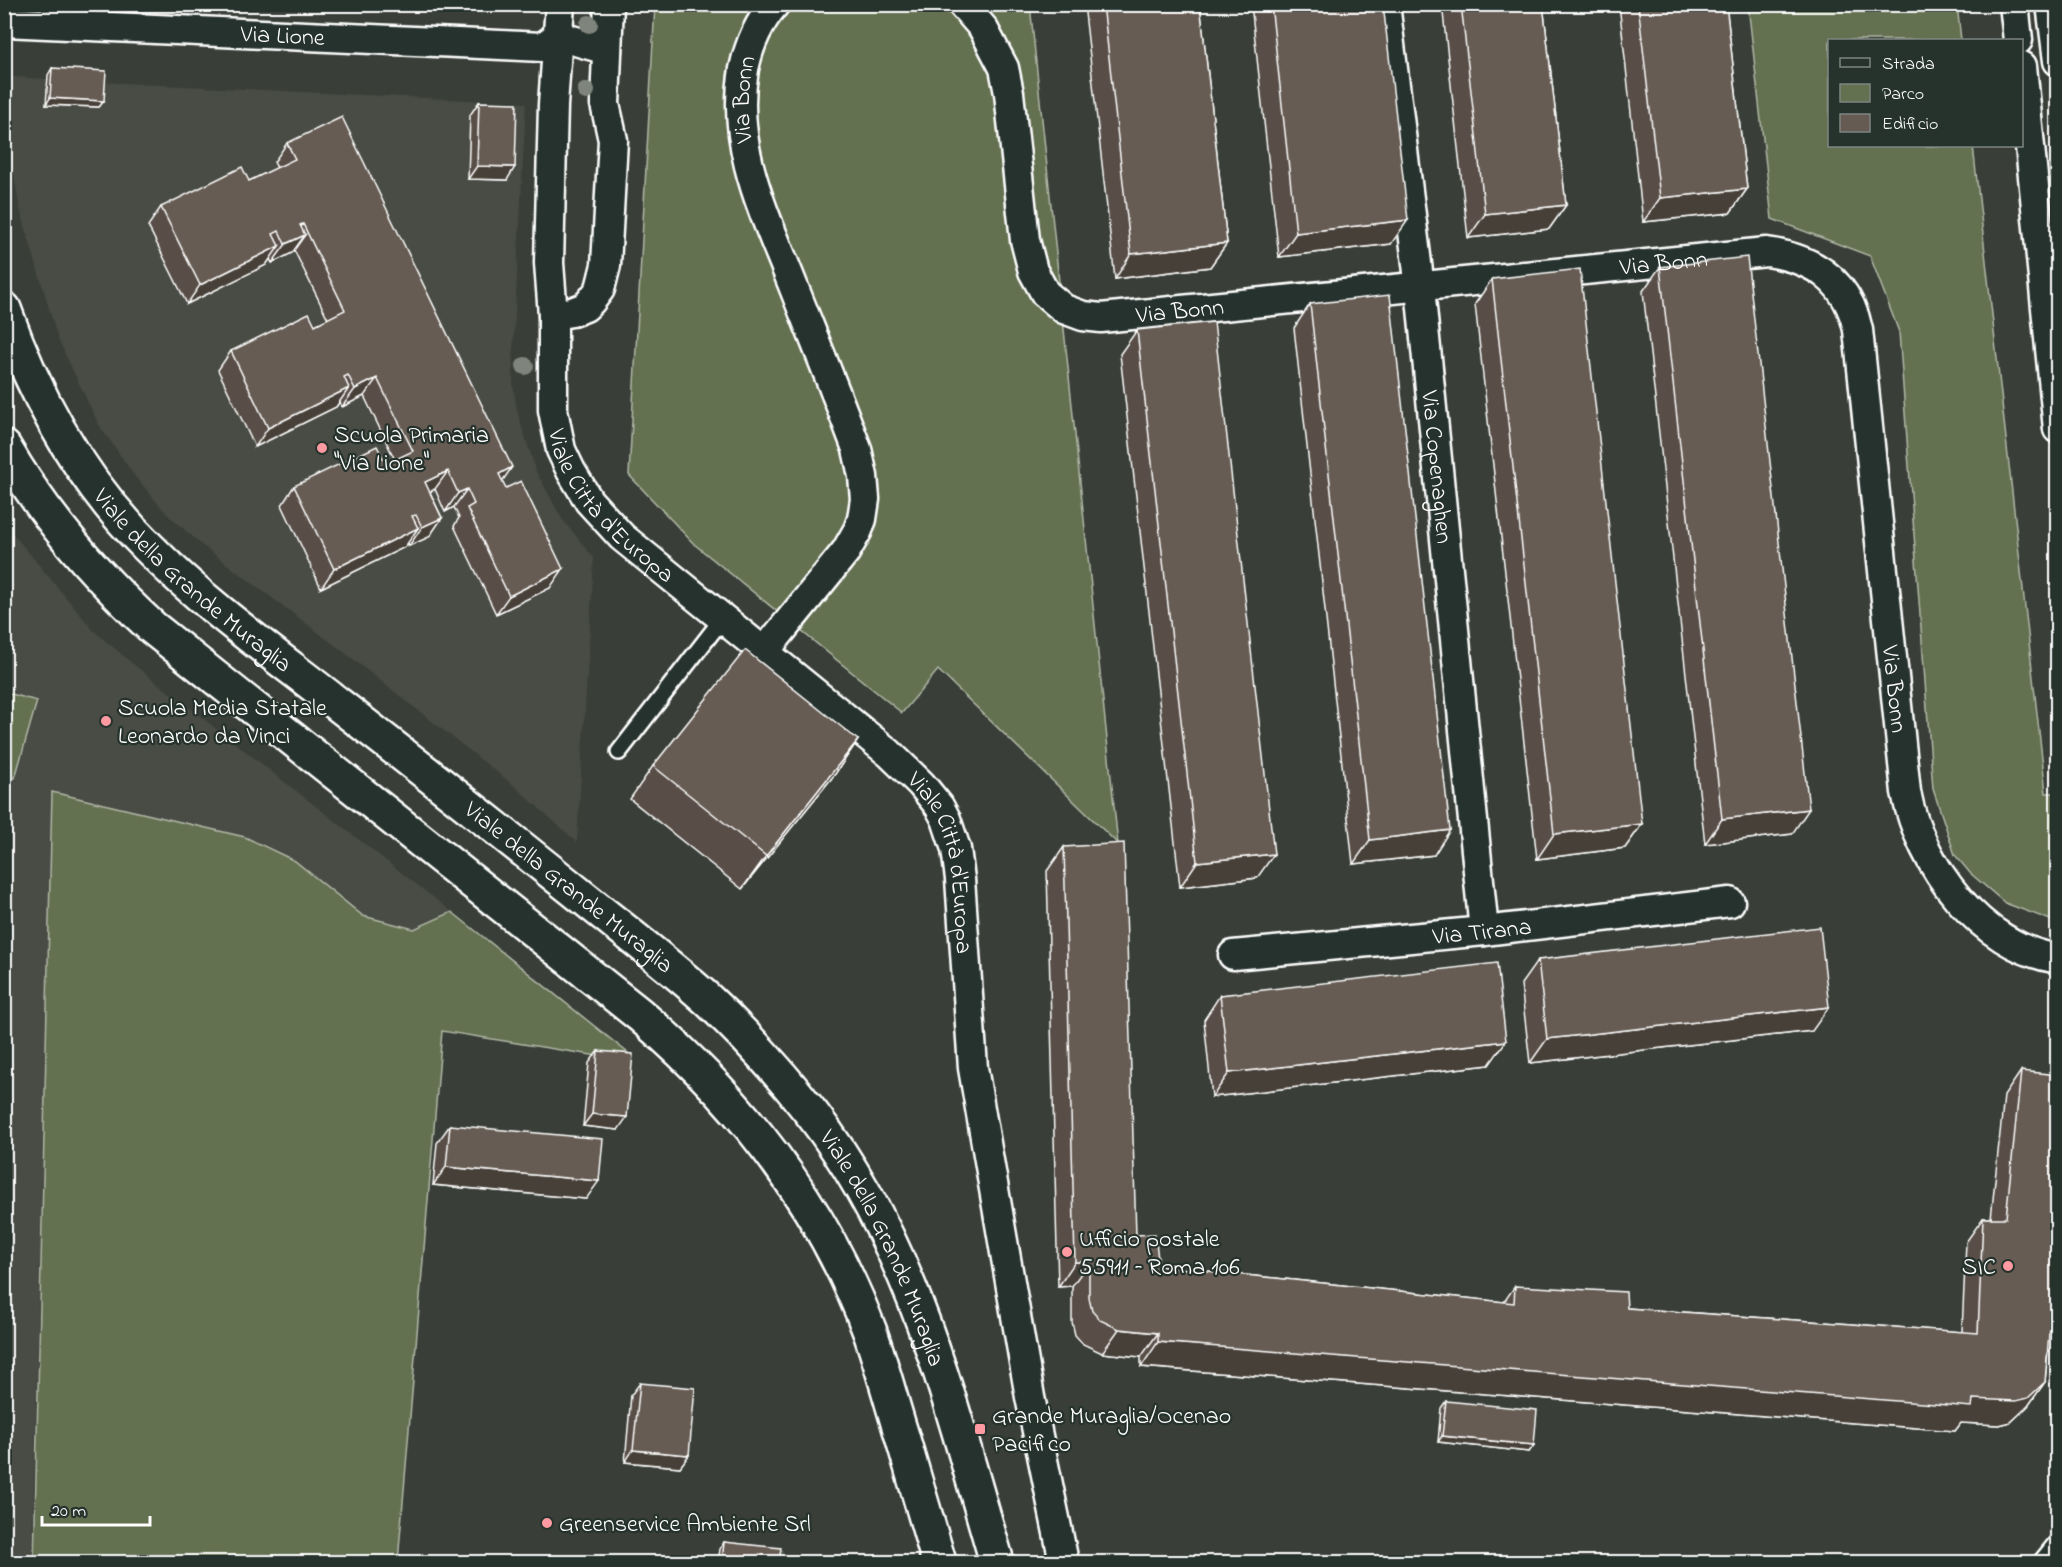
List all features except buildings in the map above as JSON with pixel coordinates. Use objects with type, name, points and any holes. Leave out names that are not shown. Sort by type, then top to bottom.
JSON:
[{"type":"street","name":"Viale Città d'Europa","points":[[560,4],[553,105],[549,263],[554,315],[553,410],[561,450],[589,501],[622,537],[889,753],[939,806],[952,836],[958,861],[969,1034],[981,1117],[1030,1397],[1064,1563]]},
{"type":"street","points":[[554,315],[585,307],[600,289],[604,275],[613,140],[605,104],[609,4]]},
{"type":"street","name":"Via Bonn","points":[[765,651],[846,551],[862,519],[865,499],[857,449],[756,190],[742,136],[740,97],[746,58],[755,33],[775,4]]},
{"type":"street","name":"Via Bonn","points":[[962,4],[983,28],[1004,69],[1009,93],[1023,223],[1033,271],[1045,293],[1064,309],[1083,316],[1101,318],[1767,252],[1804,261],[1833,280],[1849,302],[1858,330],[1906,792],[1913,821],[1936,869],[1975,916],[2017,947],[2031,953],[2058,959]]},
{"type":"street","name":"Via Copenaghen","points":[[1385,4],[1420,288],[1484,931]]},
{"type":"street","points":[[2014,4],[2019,39]]},
{"type":"street","points":[[2051,4],[2058,61]]},
{"type":"street","name":"Via Lione","points":[[4,22],[542,47],[558,36]]},
{"type":"street","points":[[558,36],[607,50]]},
{"type":"street","points":[[2023,72],[2058,75]]},
{"type":"street","points":[[2023,81],[2056,389],[2058,429]]},
{"type":"street","name":"Viale della Grande Muraglia","points":[[4,309],[26,368],[63,438],[103,495],[144,543],[182,579],[241,628],[477,812],[705,997],[760,1053],[813,1116],[840,1153],[874,1210],[912,1290],[945,1382],[997,1563]]},
{"type":"street","name":"Viale della Grande Muraglia","points":[[4,447],[29,489],[60,531],[112,589],[153,628],[640,1015],[705,1073],[744,1118],[782,1166],[809,1208],[856,1298],[884,1372],[939,1563]]},
{"type":"street","name":"Via Tirana","points":[[1233,955],[1484,931],[1730,902]]},
{"type":"lane","points":[[619,752],[723,618]]},
{"type":"lane","points":[[2041,1563],[2058,1541]]},
{"type":"shaded area","name":"Scuola Primaria \"Via Lione\"","points":[[48,75],[101,82],[526,103],[513,351],[513,384],[517,411],[536,471],[562,519],[594,558],[577,842],[512,784],[340,649],[203,546],[167,514],[134,475],[99,425],[58,339],[20,209],[11,158],[12,77],[47,79]]},
{"type":"shaded area","name":"Scuola Media Statale Leonardo da Vinci","points":[[4,523],[93,630],[133,664],[452,912],[414,929],[363,916],[295,861],[52,792],[32,1562],[4,1562]]},
{"type":"green space","points":[[655,5],[1030,5],[1118,844],[938,670],[902,713],[694,544],[629,475]]},
{"type":"green space","points":[[1748,5],[1957,5],[1961,39],[1828,39],[1828,147],[1973,147],[2046,793],[2057,793],[2058,919],[2053,921],[2005,903],[1970,873],[1955,855],[1933,789],[1899,332],[1870,256],[1772,219]]},
{"type":"green space","points":[[4,692],[37,701],[15,778],[5,775]]},
{"type":"green space","points":[[52,792],[245,837],[295,861],[363,916],[414,929],[452,912],[633,1057],[629,1061],[442,1031],[398,1562],[34,1562]]},
{"type":"place","name":"Scuola Primaria \"Via Lione\"","points":[[322,448]]},
{"type":"place","name":"Scuola Media Statale Leonardo da Vinci","points":[[106,721]]},
{"type":"place","name":"Ufficio postale 55911 – Roma 106","points":[[1067,1252]]},
{"type":"place","name":"SIC","points":[[2008,1266]]},
{"type":"place","name":"Grande Muraglia/Ocenao Pacifico","points":[[980,1429]]},
{"type":"place","name":"Greenservice Ambiente Srl","points":[[547,1523]]}]
